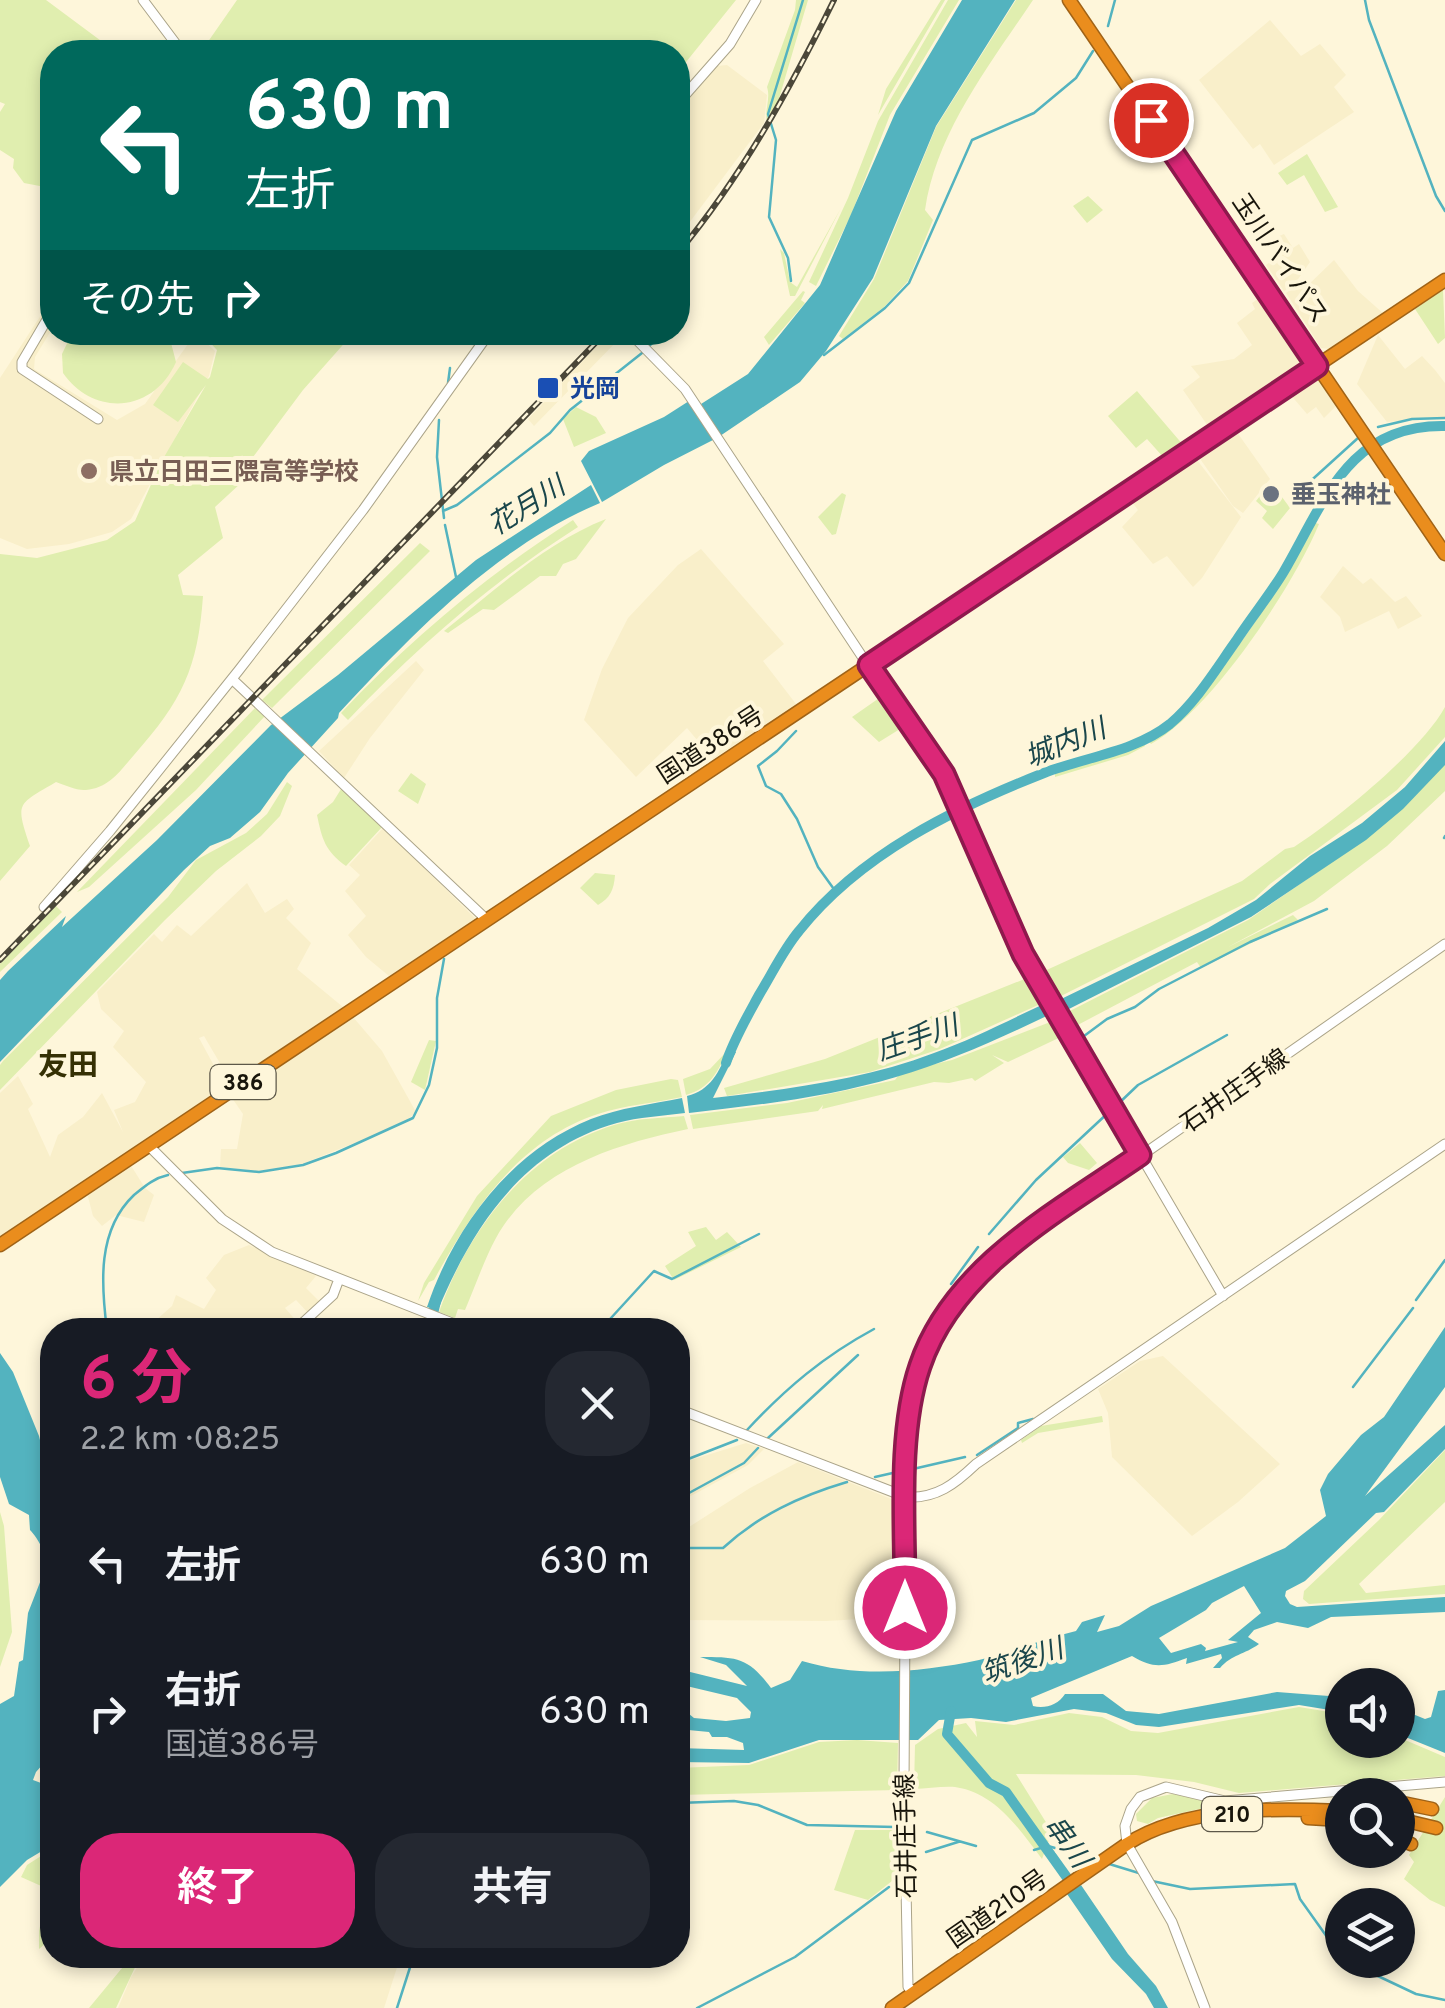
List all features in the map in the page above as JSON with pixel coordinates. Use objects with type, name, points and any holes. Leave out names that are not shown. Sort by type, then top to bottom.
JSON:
[{"type":"highway","name":"玉川バイパス","points":[[1069,0],[1186,166]]},
{"type":"highway","name":"玉川バイパス","points":[[1078,0],[1445,554]]},
{"type":"highway","name":"国道386号","points":[[0,1245],[1445,280]]},
{"type":"highway","name":"玉川バイパス","points":[[1374,444],[1445,542]]},
{"type":"highway","points":[[1415,1806],[1432,1809]]},
{"type":"highway","points":[[1307,1810],[1308,1818],[1325,1820]]},
{"type":"highway","name":"210","points":[[1126,1844],[1173,1821],[1325,1811]]},
{"type":"highway","points":[[1415,1822],[1436,1828]]},
{"type":"highway","name":"国道210号","points":[[892,2008],[1126,1844]]},
{"type":"street","points":[[143,0],[173,40]]},
{"type":"street","points":[[690,89],[730,44],[756,0]]},
{"type":"street","points":[[40,332],[22,362],[22,369],[98,419]]},
{"type":"street","points":[[44,907],[232,679],[430,420],[481,345]]},
{"type":"street","points":[[641,345],[685,389],[934,756],[958,802],[1015,937],[1223,1296]]},
{"type":"street","points":[[232,679],[487,920]]},
{"type":"street","name":"石井庄手線","points":[[914,1992],[908,1986],[904,1788],[906,1450],[914,1387],[928,1345],[951,1306],[1003,1252],[1445,944]]},
{"type":"street","points":[[690,1415],[906,1497],[932,1495],[1445,1144]]},
{"type":"street","points":[[149,1146],[202,1201],[252,1240],[439,1318]]},
{"type":"street","points":[[308,1318],[333,1295],[339,1279]]},
{"type":"street","points":[[1205,2008],[1172,1922],[1126,1844],[1125,1826],[1136,1802],[1145,1794],[1166,1787],[1225,1801],[1445,1782]]},
{"type":"shaded area","points":[[1270,20],[1301,56],[1320,44],[1346,75],[1334,87],[1354,112],[1274,165],[1260,144],[1253,149],[1199,80]]},
{"type":"shaded area","points":[[727,65],[767,95],[764,123],[690,222],[690,98],[717,66]]},
{"type":"shaded area","points":[[1284,234],[1293,248],[1299,244],[1310,262],[1294,285],[1284,291],[1266,265],[1282,253],[1272,239]]},
{"type":"shaded area","points":[[1334,260],[1358,291],[1384,314],[1330,349],[1321,348],[1286,293],[1301,283],[1305,288]]},
{"type":"shaded area","points":[[1262,296],[1304,366],[1210,429],[1183,390],[1200,377],[1191,366],[1234,359],[1252,345],[1237,323],[1255,309],[1252,303]]},
{"type":"shaded area","points":[[40,317],[42,345],[34,369],[117,420],[145,404],[187,345],[209,345],[215,351],[209,376],[131,519],[112,532],[69,544],[27,549],[0,538],[0,378]]},
{"type":"shaded area","points":[[1378,335],[1405,369],[1422,356],[1435,370],[1445,383],[1445,417],[1387,422],[1357,384]]},
{"type":"shaded area","points":[[598,345],[613,345],[534,426],[528,419]]},
{"type":"shaded area","points":[[1312,377],[1320,381],[1336,406],[1324,418],[1316,407],[1307,414],[1289,393]]},
{"type":"shaded area","points":[[1234,428],[1270,479],[1243,513],[1233,506],[1196,453]]},
{"type":"shaded area","points":[[1194,456],[1241,517],[1193,587],[1167,556],[1153,564],[1122,527],[1138,510],[1129,498]]},
{"type":"shaded area","points":[[701,549],[784,644],[763,661],[796,704],[713,759],[687,728],[636,777],[584,720],[602,669],[628,618],[678,565]]},
{"type":"shaded area","points":[[1343,566],[1363,584],[1371,578],[1395,602],[1406,596],[1422,616],[1398,629],[1389,611],[1345,632],[1340,617],[1320,597]]},
{"type":"shaded area","points":[[416,661],[424,670],[344,778],[319,751]]},
{"type":"shaded area","points":[[383,828],[476,919],[389,976],[348,935],[366,916],[345,891],[360,875],[349,865]]},
{"type":"shaded area","points":[[247,883],[265,913],[287,899],[294,909],[286,918],[311,943],[297,969],[343,1007],[231,1082],[204,1036],[199,1038],[225,1086],[0,1238],[0,1093],[18,1076],[33,1104],[28,1109],[50,1157],[58,1135],[83,1117],[102,1093],[123,1132],[114,1110],[135,1102],[146,1082],[113,1047],[124,1031],[101,1009],[97,992],[154,934],[162,942],[177,925],[191,936]]},
{"type":"shaded area","points":[[353,1017],[382,1051],[416,1112],[404,1123],[302,1164],[258,1171],[220,1167],[221,1149],[237,1149],[243,1114],[232,1098]]},
{"type":"shaded area","points":[[130,1164],[154,1195],[144,1222],[116,1215],[102,1226],[93,1216],[87,1193]]},
{"type":"shaded area","points":[[249,1245],[316,1276],[306,1288],[322,1304],[310,1315],[296,1300],[285,1308],[294,1318],[158,1318],[172,1306],[176,1295],[204,1309],[216,1290],[206,1278],[224,1255]]},
{"type":"shaded area","points":[[1163,1356],[1280,1464],[1192,1536],[1112,1457],[1108,1413],[1098,1389],[1140,1361]]},
{"type":"shaded area","points":[[746,1443],[764,1449],[748,1465],[690,1496],[690,1460]]},
{"type":"shaded area","points":[[798,1462],[894,1500],[898,1507],[898,1617],[690,1620],[690,1526]]},
{"type":"shaded area","points":[[137,1968],[397,1968],[384,2008],[118,2008]]},
{"type":"green space","points":[[0,0],[46,0],[100,40],[40,40],[40,186],[24,183],[13,168],[14,159],[0,150],[0,112],[5,104],[0,102]]},
{"type":"green space","points":[[237,0],[736,0],[690,57],[690,40],[209,40]]},
{"type":"green space","points":[[796,0],[808,0],[778,102],[767,123],[767,87]]},
{"type":"green space","points":[[941,0],[945,0],[878,115],[886,89]]},
{"type":"green space","points":[[948,0],[959,0],[890,115],[851,215],[816,286],[809,282],[878,121]]},
{"type":"green space","points":[[1016,0],[1033,0],[967,100],[940,154],[925,210],[933,220],[908,281],[884,307],[843,339],[839,336],[874,279],[936,127]]},
{"type":"green space","points":[[1307,154],[1338,207],[1325,212],[1304,175],[1287,185],[1278,173]]},
{"type":"green space","points":[[1088,196],[1103,210],[1087,223],[1073,206]]},
{"type":"green space","points":[[841,208],[795,296],[790,296],[780,249],[790,282],[797,287]]},
{"type":"green space","points":[[1443,290],[1445,338],[1438,344],[1415,309]]},
{"type":"green space","points":[[803,291],[801,300],[805,303],[769,345],[764,337]]},
{"type":"green space","points":[[66,345],[172,345],[176,362],[154,391],[123,403],[107,402],[76,387],[63,373],[62,354]]},
{"type":"green space","points":[[212,345],[343,345],[303,390],[247,465],[238,465],[232,475],[241,483],[215,507],[223,538],[178,575],[183,595],[203,596],[192,664],[176,700],[151,736],[108,782],[82,790],[56,782],[27,801],[21,812],[30,846],[0,881],[0,554],[37,558],[107,540],[135,521],[160,464],[206,385],[178,422],[153,405],[183,362],[208,379],[217,350]]},
{"type":"green space","points":[[1137,391],[1184,446],[1164,458],[1147,439],[1136,448],[1108,416]]},
{"type":"green space","points":[[576,407],[596,417],[606,433],[574,447],[563,419]]},
{"type":"green space","name":"垂玉神社","points":[[1271,482],[1290,508],[1273,529],[1262,518],[1267,511],[1256,501]]},
{"type":"green space","points":[[842,493],[846,495],[836,534],[832,535],[818,517]]},
{"type":"green space","points":[[606,519],[576,559],[563,564],[556,576],[540,576],[494,610],[483,609],[448,633],[444,631],[541,554]]},
{"type":"green space","points":[[573,520],[578,527],[457,616],[348,720],[341,713],[451,609]]},
{"type":"green space","points":[[1313,522],[1319,524],[1307,550],[1247,646],[1198,705],[1151,744],[1148,740],[1195,699],[1242,641]]},
{"type":"green space","points":[[420,543],[430,551],[272,708],[262,700]]},
{"type":"green space","points":[[885,694],[908,724],[879,742],[852,717]]},
{"type":"green space","points":[[1445,707],[1445,737],[1397,790],[1254,899],[1055,999],[1040,973],[1242,881],[1285,849],[1294,847],[1398,763]]},
{"type":"green space","points":[[255,708],[265,716],[196,790],[89,887],[77,892]]},
{"type":"green space","points":[[1143,742],[1145,746],[1128,755],[1055,777],[1055,773]]},
{"type":"green space","points":[[1445,761],[1445,791],[1387,846],[1314,901],[1228,947],[1293,915],[1298,920],[1201,968],[1197,962],[1072,1028],[1064,1014],[1248,920],[1371,835]]},
{"type":"green space","points":[[411,773],[426,784],[418,804],[398,791]]},
{"type":"green space","points":[[287,782],[292,786],[280,816],[165,920],[0,1090],[3,1061],[168,897],[196,860],[246,833],[267,814]]},
{"type":"green space","points":[[343,786],[383,826],[346,866],[326,844],[317,815],[333,802]]},
{"type":"green space","points":[[595,873],[615,875],[611,893],[598,905],[580,888]]},
{"type":"green space","points":[[56,906],[62,912],[0,972],[0,964]]},
{"type":"green space","points":[[1032,976],[1047,1001],[940,1049],[870,1072],[727,1096],[724,1088],[825,1059]]},
{"type":"green space","points":[[1058,1019],[1067,1034],[1008,1062],[992,1055],[1004,1063],[975,1081],[972,1078],[934,1082],[822,1109],[823,1105],[818,1111],[693,1129],[690,1115],[787,1103],[895,1080],[901,1072],[952,1060]]},
{"type":"green space","points":[[429,1040],[436,1041],[425,1090],[411,1082]]},
{"type":"green space","points":[[727,1051],[712,1078],[686,1095],[683,1079],[710,1069]]},
{"type":"green space","points":[[678,1080],[682,1097],[598,1114],[544,1141],[521,1159],[482,1204],[418,1301],[424,1283],[477,1196],[551,1116],[616,1090]]},
{"type":"green space","points":[[684,1116],[688,1129],[633,1143],[579,1163],[532,1194],[496,1238],[465,1310],[458,1309],[455,1318],[439,1312],[467,1251],[485,1223],[528,1174],[583,1137],[614,1125]]},
{"type":"green space","points":[[1080,1143],[1097,1163],[1089,1170],[1068,1163],[1063,1157]]},
{"type":"green space","points":[[706,1227],[716,1240],[727,1232],[741,1247],[674,1280],[665,1266],[696,1246],[688,1232]]},
{"type":"green space","points":[[1102,1416],[1103,1422],[1038,1433],[1022,1443],[1021,1440],[1041,1426]]},
{"type":"green space","points":[[1445,1450],[1445,1502],[1359,1584],[1366,1593],[1445,1585],[1445,1594],[1309,1604],[1303,1599],[1304,1591]]},
{"type":"green space","points":[[0,1512],[12,1632],[0,1667]]},
{"type":"green space","points":[[1299,1707],[1325,1711],[1325,1758],[1415,1758],[1415,1744],[1445,1757],[1445,1776],[1325,1778],[1325,1786],[1239,1793],[1194,1782],[1136,1775],[1016,1774],[1052,1832],[1042,1859],[1005,1814],[983,1797],[955,1787],[914,1789],[915,1745],[938,1729],[966,1723],[977,1737],[975,1721],[1014,1725],[1069,1713],[1102,1717],[1131,1731],[1158,1733]]},
{"type":"green space","points":[[819,1742],[898,1743],[897,1790],[690,1795],[690,1767],[749,1765]]},
{"type":"green space","points":[[1173,1794],[1222,1804],[1158,1818],[1148,1824],[1137,1821],[1136,1814],[1152,1798]]},
{"type":"green space","points":[[1445,1797],[1445,1907],[1404,1879],[1410,1868],[1415,1868],[1415,1845]]},
{"type":"green space","points":[[855,1830],[897,1830],[897,1877],[868,1900],[834,1890]]},
{"type":"green space","points":[[40,1857],[40,1885],[21,1877],[27,1865]]},
{"type":"green space","points":[[122,1968],[135,1968],[116,2008],[89,2008]]},
{"type":"water","points":[[962,0],[1015,0],[936,126],[873,278],[826,351],[800,382],[720,436],[701,404],[748,374],[820,285],[896,111]]},
{"type":"water","points":[[689,401],[713,440],[602,502],[581,461],[589,451],[664,417]]},
{"type":"water","points":[[591,485],[600,503],[526,543],[427,622],[339,713],[260,812],[230,838],[210,846],[184,870],[0,1062],[0,980],[8,971],[66,916],[62,927],[157,840],[271,725],[338,675],[476,560]]},
{"type":"water","points":[[1445,741],[1445,765],[1366,840],[1251,917],[1063,1012],[1057,1001],[1208,928],[1256,900],[1405,787]]},
{"type":"water","points":[[1048,1002],[1055,1012],[957,1056],[896,1077],[820,1095],[689,1113],[687,1096],[708,1085],[728,1050],[736,1052],[713,1098],[797,1087],[880,1070],[949,1047]]},
{"type":"water","points":[[682,1098],[685,1113],[625,1121],[584,1135],[529,1171],[485,1221],[438,1310],[427,1307],[453,1248],[470,1221],[511,1171],[535,1151],[591,1119]]},
{"type":"water","name":"筑後川","points":[[1445,1327],[1445,1387],[1365,1496],[1445,1425],[1445,1449],[1384,1512],[1376,1513],[1305,1581],[1286,1591],[1285,1596],[1297,1607],[1445,1597],[1445,1612],[1331,1617],[1308,1628],[1277,1622],[1254,1630],[1248,1637],[1259,1644],[1220,1668],[1213,1668],[1221,1654],[1186,1664],[1187,1658],[1159,1665],[1132,1656],[1031,1698],[1033,1706],[1042,1707],[1065,1694],[1103,1694],[1126,1711],[1159,1714],[1277,1692],[1325,1696],[1325,1709],[1299,1705],[1159,1727],[1074,1709],[1006,1722],[939,1720],[918,1740],[819,1740],[749,1763],[690,1762],[690,1748],[744,1750],[743,1743],[727,1737],[690,1730],[690,1715],[726,1721],[750,1718],[751,1712],[737,1698],[690,1687],[690,1672],[747,1686],[726,1665],[700,1657],[741,1661],[771,1688],[790,1680],[802,1661],[845,1670],[935,1668],[979,1660],[1076,1631],[1082,1622],[1105,1615],[1097,1632],[1119,1626],[1151,1606],[1285,1548],[1326,1516],[1320,1490],[1328,1474],[1361,1435],[1384,1417]],"holes":[[[1244,1586],[1261,1613],[1228,1640],[1238,1642],[1205,1651],[1201,1644],[1171,1653],[1159,1638]]]},
{"type":"water","points":[[0,1353],[13,1372],[40,1440],[40,1545],[30,1530],[29,1515],[9,1504],[0,1477]]},
{"type":"water","points":[[40,1582],[40,1768],[33,1780],[40,1783],[40,1852],[0,1887],[0,1704],[14,1696],[28,1613]]},
{"type":"water","points":[[1445,1690],[1445,1753],[1415,1741],[1415,1715],[1431,1717],[1438,1691]]},
{"type":"water","points":[[1081,1885],[1168,2008],[1154,2008],[1146,1994],[1112,1959],[1067,1894]]},
{"type":"waterway","points":[[791,281],[788,258],[769,217],[776,140],[768,114],[803,0]]},
{"type":"waterway","points":[[1108,26],[1115,0]]},
{"type":"waterway","points":[[1365,0],[1369,20],[1445,211]]},
{"type":"waterway","points":[[824,355],[885,308],[909,283],[972,140],[1034,113],[1076,78],[1093,51]]},
{"type":"waterway","points":[[443,511],[457,505],[550,433],[570,410],[642,353]]},
{"type":"waterway","points":[[448,383],[450,368]]},
{"type":"waterway","points":[[1378,427],[1412,419],[1445,418]]},
{"type":"waterway","points":[[439,420],[437,457],[444,518]]},
{"type":"waterway","name":"城内川","points":[[726,1063],[745,1020],[788,946],[850,879],[943,818],[1044,773],[1126,748],[1170,724],[1206,684],[1272,590],[1343,472],[1385,438],[1412,429],[1445,426]]},
{"type":"waterway","points":[[1292,502],[1358,438]]},
{"type":"waterway","points":[[445,525],[456,577]]},
{"type":"waterway","points":[[796,731],[758,766],[766,786],[781,794],[797,819],[818,867],[836,892]]},
{"type":"waterway","points":[[1080,1039],[1159,989],[1250,942],[1327,909]]},
{"type":"waterway","points":[[182,1173],[217,1168],[259,1172],[303,1165],[413,1118],[429,1085],[437,1048],[437,998],[444,959]]},
{"type":"waterway","points":[[1117,1105],[1138,1085],[1227,1035]]},
{"type":"waterway","points":[[989,1234],[1036,1180],[1110,1111]]},
{"type":"waterway","points":[[106,1318],[104,1258],[113,1224],[134,1195],[168,1175]]},
{"type":"waterway","points":[[611,1318],[654,1271],[672,1279],[759,1234]]},
{"type":"waterway","points":[[951,1284],[978,1247]]},
{"type":"waterway","points":[[1416,1300],[1445,1260]]},
{"type":"waterway","name":"庄手川","points":[[432,1318],[437,1297]]},
{"type":"waterway","points":[[1353,1387],[1413,1308]]},
{"type":"waterway","points":[[747,1430],[806,1374],[874,1329]]},
{"type":"waterway","points":[[768,1438],[858,1355]]},
{"type":"waterway","points":[[977,1455],[1018,1428],[1018,1423],[1033,1419]]},
{"type":"waterway","points":[[690,1458],[737,1440]]},
{"type":"waterway","points":[[690,1492],[744,1463],[758,1448]]},
{"type":"waterway","points":[[913,1469],[965,1457]]},
{"type":"waterway","points":[[875,1477],[897,1472]]},
{"type":"waterway","points":[[690,1548],[723,1548],[781,1508],[847,1482]]},
{"type":"waterway","name":"串川","points":[[951,1711],[947,1734],[989,1783],[1006,1792],[1073,1886]]},
{"type":"waterway","points":[[690,1803],[734,1801],[758,1805],[807,1825],[895,1827]]},
{"type":"waterway","points":[[927,1832],[976,1846]]},
{"type":"waterway","points":[[926,1852],[958,1842]]},
{"type":"waterway","points":[[1034,1850],[1048,1846],[1094,1859]]},
{"type":"waterway","points":[[1106,1863],[1142,1874]]},
{"type":"waterway","points":[[1152,1881],[1190,1889],[1295,1884],[1300,1899],[1325,1934]]},
{"type":"waterway","points":[[697,2008],[795,1957],[889,1887]]},
{"type":"waterway","points":[[397,2008],[410,1968]]},
{"type":"waterway","points":[[1382,1978],[1416,1994],[1445,2000]]},
{"type":"railway","points":[[690,238],[764,131],[834,0]]},
{"type":"railway","points":[[0,960],[593,345]]},
{"type":"place","name":"光岡","points":[[548,388]]},
{"type":"place","name":"県立日田三隈高等学校","points":[[89,471]]},
{"type":"place","name":"垂玉神社","points":[[1271,494]]},
{"type":"district","name":"友田","points":[[68,1065]]},
{"type":"route","points":[[905,1608],[908,1426],[914,1387],[934,1333],[964,1290],[1003,1252],[1140,1155],[1023,954],[944,774],[869,665],[1317,366],[1151,120]]},
{"type":"water label","name":"花月川","points":[[526,505]]}]
